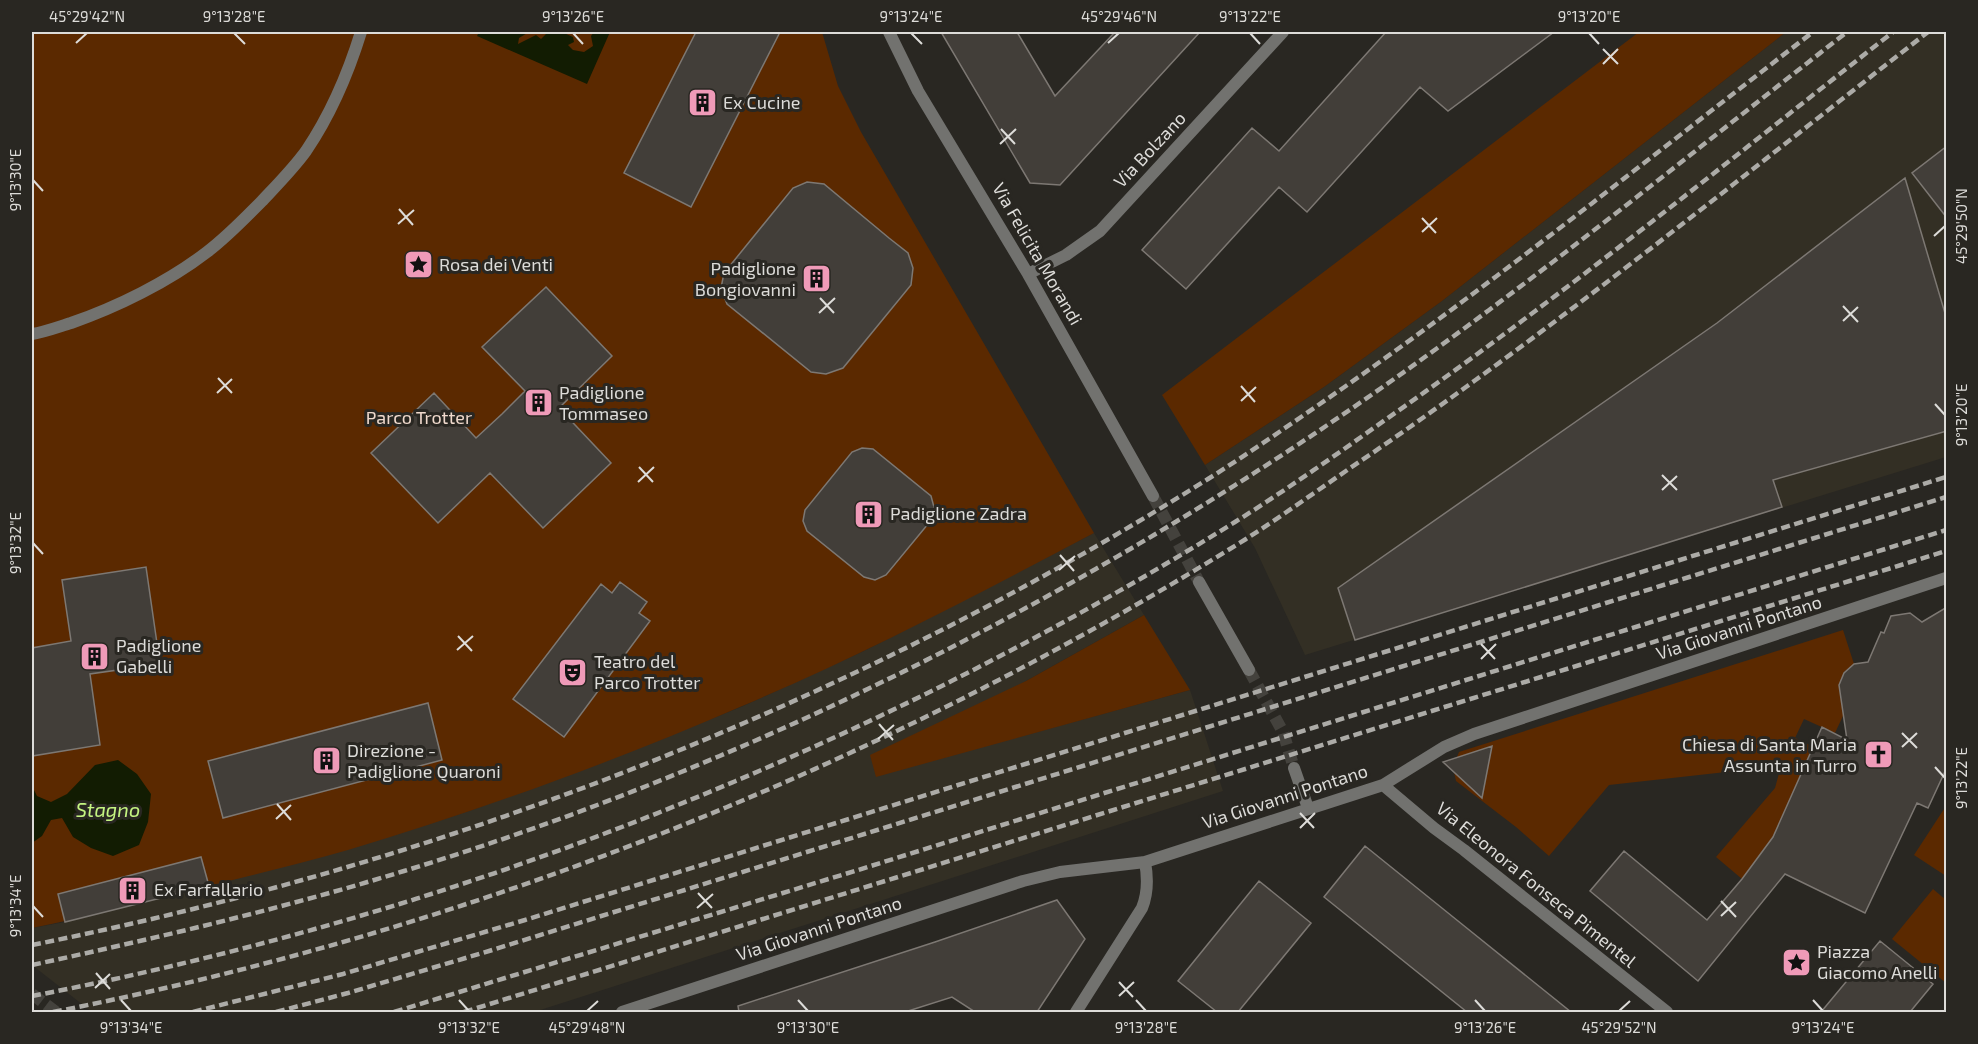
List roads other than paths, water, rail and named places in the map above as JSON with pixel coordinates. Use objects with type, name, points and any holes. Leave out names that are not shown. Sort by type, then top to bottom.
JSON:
[{"type":"street","points":[[32,334],[103,312],[154,286],[207,252],[237,225],[278,184],[304,153],[317,133],[350,68],[361,32]]},
{"type":"street","name":"Via Felicita Morandi","points":[[889,32],[918,91],[1028,274],[1153,496]]},
{"type":"street","name":"Via Bolzano","points":[[1028,274],[1066,255],[1100,231],[1283,32]]},
{"type":"street","name":"Via Giovanni Pontano","points":[[622,1012],[1023,881],[1060,872],[1145,861],[1383,784],[1449,744],[1474,734],[1947,578]]},
{"type":"street","points":[[1199,582],[1249,670]]},
{"type":"street","points":[[1294,768],[1308,808]]},
{"type":"street","name":"Via Eleonora Fonseca Pimentel","points":[[1383,784],[1434,828],[1667,1012]]},
{"type":"street","points":[[1076,1012],[1142,908],[1147,881],[1145,861]]},
{"type":"water","points":[[479,32],[529,32],[519,38],[518,44],[536,35],[541,39],[546,34],[564,33],[573,37],[574,42],[568,45],[573,50],[584,52],[593,46],[591,36],[594,32],[610,32],[587,84],[477,36]]},
{"type":"water","name":"Stagno","points":[[118,760],[137,774],[151,794],[148,822],[139,845],[113,856],[91,848],[73,837],[62,818],[51,820],[42,836],[32,843],[32,786],[37,796],[51,802],[67,794],[95,765]]},
{"type":"tunnel","points":[[1153,496],[1199,582]]},
{"type":"tunnel","points":[[1249,670],[1283,732],[1294,768]]},
{"type":"tunnel","points":[[32,994],[56,1012]]},
{"type":"railway","points":[[32,945],[187,910],[341,869],[492,821],[641,766],[787,704],[931,635],[1071,561],[1208,479],[1276,434],[1462,302],[1813,32]]},
{"type":"railway","points":[[32,965],[312,898],[404,871],[525,831],[644,787],[761,738],[876,685],[990,627],[1101,566],[1210,501],[1385,385],[1453,337],[1585,237],[1847,32]]},
{"type":"railway","points":[[32,996],[191,961],[348,920],[503,870],[655,814],[805,751],[951,681],[1095,605],[1235,522],[1311,472],[1450,374],[1579,278],[1893,32]]},
{"type":"railway","points":[[53,1012],[211,977],[366,935],[520,886],[671,830],[819,767],[965,697],[1107,621],[1246,539],[1371,454],[1443,404],[1583,300],[1928,32]]},
{"type":"railway","points":[[193,1012],[343,974],[525,920],[1946,477]]},
{"type":"railway","points":[[276,1012],[489,951],[1946,497]]},
{"type":"railway","points":[[394,1012],[858,870],[1946,530]]},
{"type":"railway","points":[[464,1012],[1946,551]]},
{"type":"place","name":"Ex Cucine","points":[[702,103]]},
{"type":"place","name":"Rosa dei Venti","points":[[418,265]]},
{"type":"place","name":"Padiglione Bongiovanni","points":[[817,279]]},
{"type":"place","name":"Padiglione Tommaseo","points":[[538,403]]},
{"type":"place","name":"Padiglione Zadra","points":[[869,514]]},
{"type":"place","name":"Padiglione Gabelli","points":[[95,656]]},
{"type":"place","name":"Teatro del Parco Trotter","points":[[573,672]]},
{"type":"place","name":"Chiesa di Santa Maria Assunta in Turro","points":[[1878,755]]},
{"type":"place","name":"Direzione - Padiglione Quaroni","points":[[326,761]]},
{"type":"place","name":"Ex Farfallario","points":[[133,890]]},
{"type":"place","name":"Piazza Giacomo Anelli","points":[[1796,962]]},
{"type":"park label","name":"Parco Trotter","points":[[419,418]]}]
